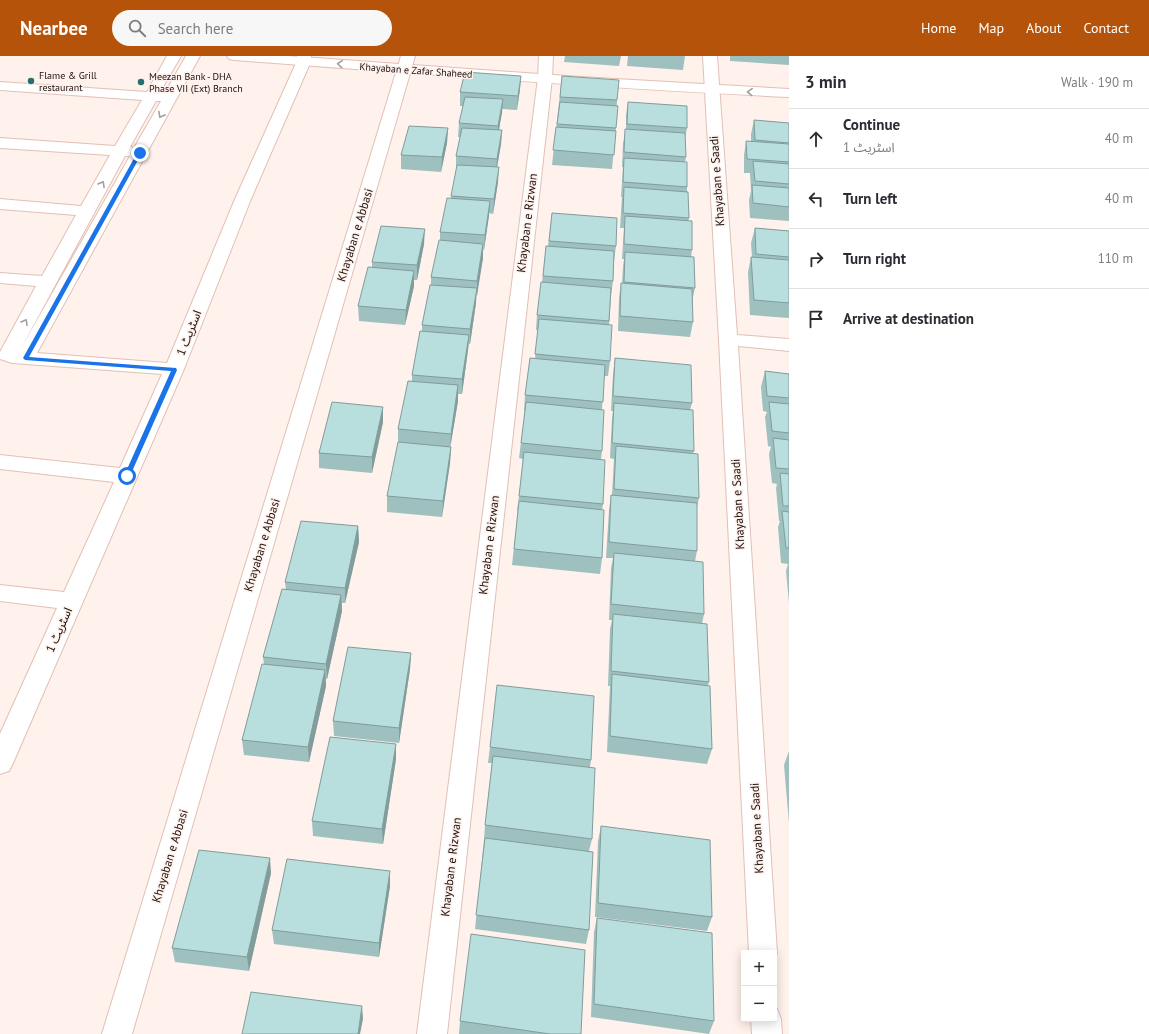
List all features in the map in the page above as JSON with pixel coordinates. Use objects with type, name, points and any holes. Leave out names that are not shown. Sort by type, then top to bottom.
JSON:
[{"type":"street","points":[[174,56],[47,282],[3,356],[174,370]]},
{"type":"street","points":[[25,358],[193,56]]},
{"type":"street","name":"Khayaban e Zafar Shaheed","points":[[234,56],[308,60],[545,67],[789,93]]},
{"type":"street","points":[[355,56],[402,62]]},
{"type":"street","name":"Khayaban e Saadi","points":[[710,56],[728,340],[763,950]]},
{"type":"street","name":"اسٹریٹ 1","points":[[0,763],[174,370],[243,198],[308,60]]},
{"type":"street","name":"Khayaban e Abbasi","points":[[117,1034],[402,62]]},
{"type":"street","name":"Khayaban e Rizwan","points":[[432,1034],[545,67]]},
{"type":"street","points":[[711,84],[789,82]]},
{"type":"street","points":[[0,86],[171,98]]},
{"type":"street","points":[[0,143],[140,153]]},
{"type":"street","points":[[0,204],[86,211]]},
{"type":"street","points":[[0,278],[47,282]]},
{"type":"street","points":[[728,340],[789,345]]},
{"type":"street","points":[[0,462],[127,476]]},
{"type":"street","points":[[0,592],[72,601]]},
{"type":"street","points":[[766,1022],[767,1034]]},
{"type":"building","points":[[465,72],[521,76],[518,96],[460,92]]},
{"type":"building","points":[[562,76],[619,80],[617,100],[560,97]]},
{"type":"building","points":[[465,97],[503,99],[498,126],[459,123]]},
{"type":"building","points":[[560,102],[618,106],[616,128],[557,124]]},
{"type":"building","points":[[628,102],[687,106],[687,128],[627,124]]},
{"type":"building","points":[[754,120],[789,123],[789,143],[755,140]]},
{"type":"building","points":[[409,126],[448,128],[442,157],[401,155]]},
{"type":"building","points":[[556,127],[616,131],[614,155],[553,150]]},
{"type":"building","points":[[462,128],[502,130],[497,159],[456,156]]},
{"type":"building","points":[[625,129],[685,133],[686,157],[624,152]]},
{"type":"building","points":[[746,141],[789,144],[789,162],[747,159]]},
{"type":"building","points":[[624,158],[687,162],[687,187],[623,182]]},
{"type":"building","points":[[753,161],[789,164],[789,184],[755,181]]},
{"type":"building","points":[[457,165],[499,167],[494,199],[451,196]]},
{"type":"building","points":[[752,185],[789,188],[789,207],[753,203]]},
{"type":"building","points":[[624,187],[688,192],[689,218],[623,213]]},
{"type":"building","points":[[447,198],[490,201],[485,235],[440,232]]},
{"type":"building","points":[[552,213],[617,218],[616,246],[549,241]]},
{"type":"building","points":[[625,216],[692,221],[692,250],[624,244]]},
{"type":"building","points":[[381,226],[425,229],[417,265],[372,262]]},
{"type":"building","points":[[755,228],[789,231],[789,257],[756,254]]},
{"type":"building","points":[[439,240],[483,244],[477,281],[431,277]]},
{"type":"building","points":[[546,246],[614,251],[613,281],[543,276]]},
{"type":"building","points":[[625,252],[694,257],[695,288],[624,282]]},
{"type":"building","points":[[751,257],[789,260],[789,303],[754,300]]},
{"type":"building","points":[[368,267],[414,271],[406,310],[358,306]]},
{"type":"building","points":[[541,282],[611,288],[609,321],[537,315]]},
{"type":"building","points":[[621,283],[692,289],[693,322],[620,316]]},
{"type":"building","points":[[430,285],[477,288],[470,329],[422,325]]},
{"type":"building","points":[[539,319],[612,325],[610,361],[535,354]]},
{"type":"building","points":[[420,331],[469,335],[462,379],[412,375]]},
{"type":"building","points":[[530,358],[605,365],[603,402],[525,395]]},
{"type":"building","points":[[615,358],[691,365],[692,403],[613,396]]},
{"type":"building","points":[[765,371],[789,374],[789,398],[767,396]]},
{"type":"building","points":[[408,381],[458,385],[451,434],[398,429]]},
{"type":"building","points":[[332,402],[383,407],[372,457],[319,453]]},
{"type":"building","points":[[526,402],[604,410],[602,451],[521,443]]},
{"type":"building","points":[[769,402],[789,404],[789,433],[772,431]]},
{"type":"building","points":[[614,403],[693,410],[694,451],[612,443]]},
{"type":"building","points":[[773,438],[789,440],[789,469],[776,468]]},
{"type":"building","points":[[398,442],[451,447],[443,501],[387,496]]},
{"type":"building","points":[[616,446],[698,454],[699,498],[614,489]]},
{"type":"building","points":[[524,452],[605,460],[603,504],[519,496]]},
{"type":"building","points":[[780,473],[789,474],[789,506],[783,506]]},
{"type":"building","points":[[611,495],[697,503],[697,551],[609,542]]},
{"type":"building","points":[[519,501],[604,510],[602,558],[514,549]]},
{"type":"building","points":[[782,511],[789,512],[789,548],[786,548]]},
{"type":"building","points":[[301,521],[358,526],[345,588],[285,582]]},
{"type":"building","points":[[614,553],[703,562],[704,614],[611,604]]},
{"type":"building","points":[[282,589],[341,595],[326,664],[263,657]]},
{"type":"building","points":[[613,614],[707,624],[709,682],[611,671]]},
{"type":"building","points":[[348,647],[411,653],[399,728],[333,721]]},
{"type":"building","points":[[262,664],[325,670],[308,747],[242,740]]},
{"type":"building","points":[[612,674],[710,686],[712,749],[610,736]]},
{"type":"building","points":[[497,685],[594,696],[591,760],[490,747]]},
{"type":"building","points":[[330,737],[396,744],[382,829],[312,821]]},
{"type":"building","points":[[493,756],[595,768],[592,839],[485,825]]},
{"type":"building","points":[[601,826],[710,840],[712,917],[598,903]]},
{"type":"building","points":[[485,838],[593,852],[589,930],[476,915]]},
{"type":"building","points":[[199,850],[270,858],[247,957],[172,948]]},
{"type":"building","points":[[287,859],[390,871],[379,943],[272,930]]},
{"type":"building","points":[[597,918],[712,933],[714,1021],[594,1004]]},
{"type":"building","points":[[471,934],[585,950],[581,1034],[550,1034],[460,1021]]},
{"type":"building","points":[[251,992],[362,1006],[358,1034],[242,1034]]},
{"type":"place","name":"Flame & Grill restaurant","points":[[31,81]]},
{"type":"place","name":"Meezan Bank - DHA Phase VII (Ext) Branch","points":[[141,82]]},
{"type":"route","points":[[127,476],[174,370],[25,358],[65,284],[140,153]]}]
